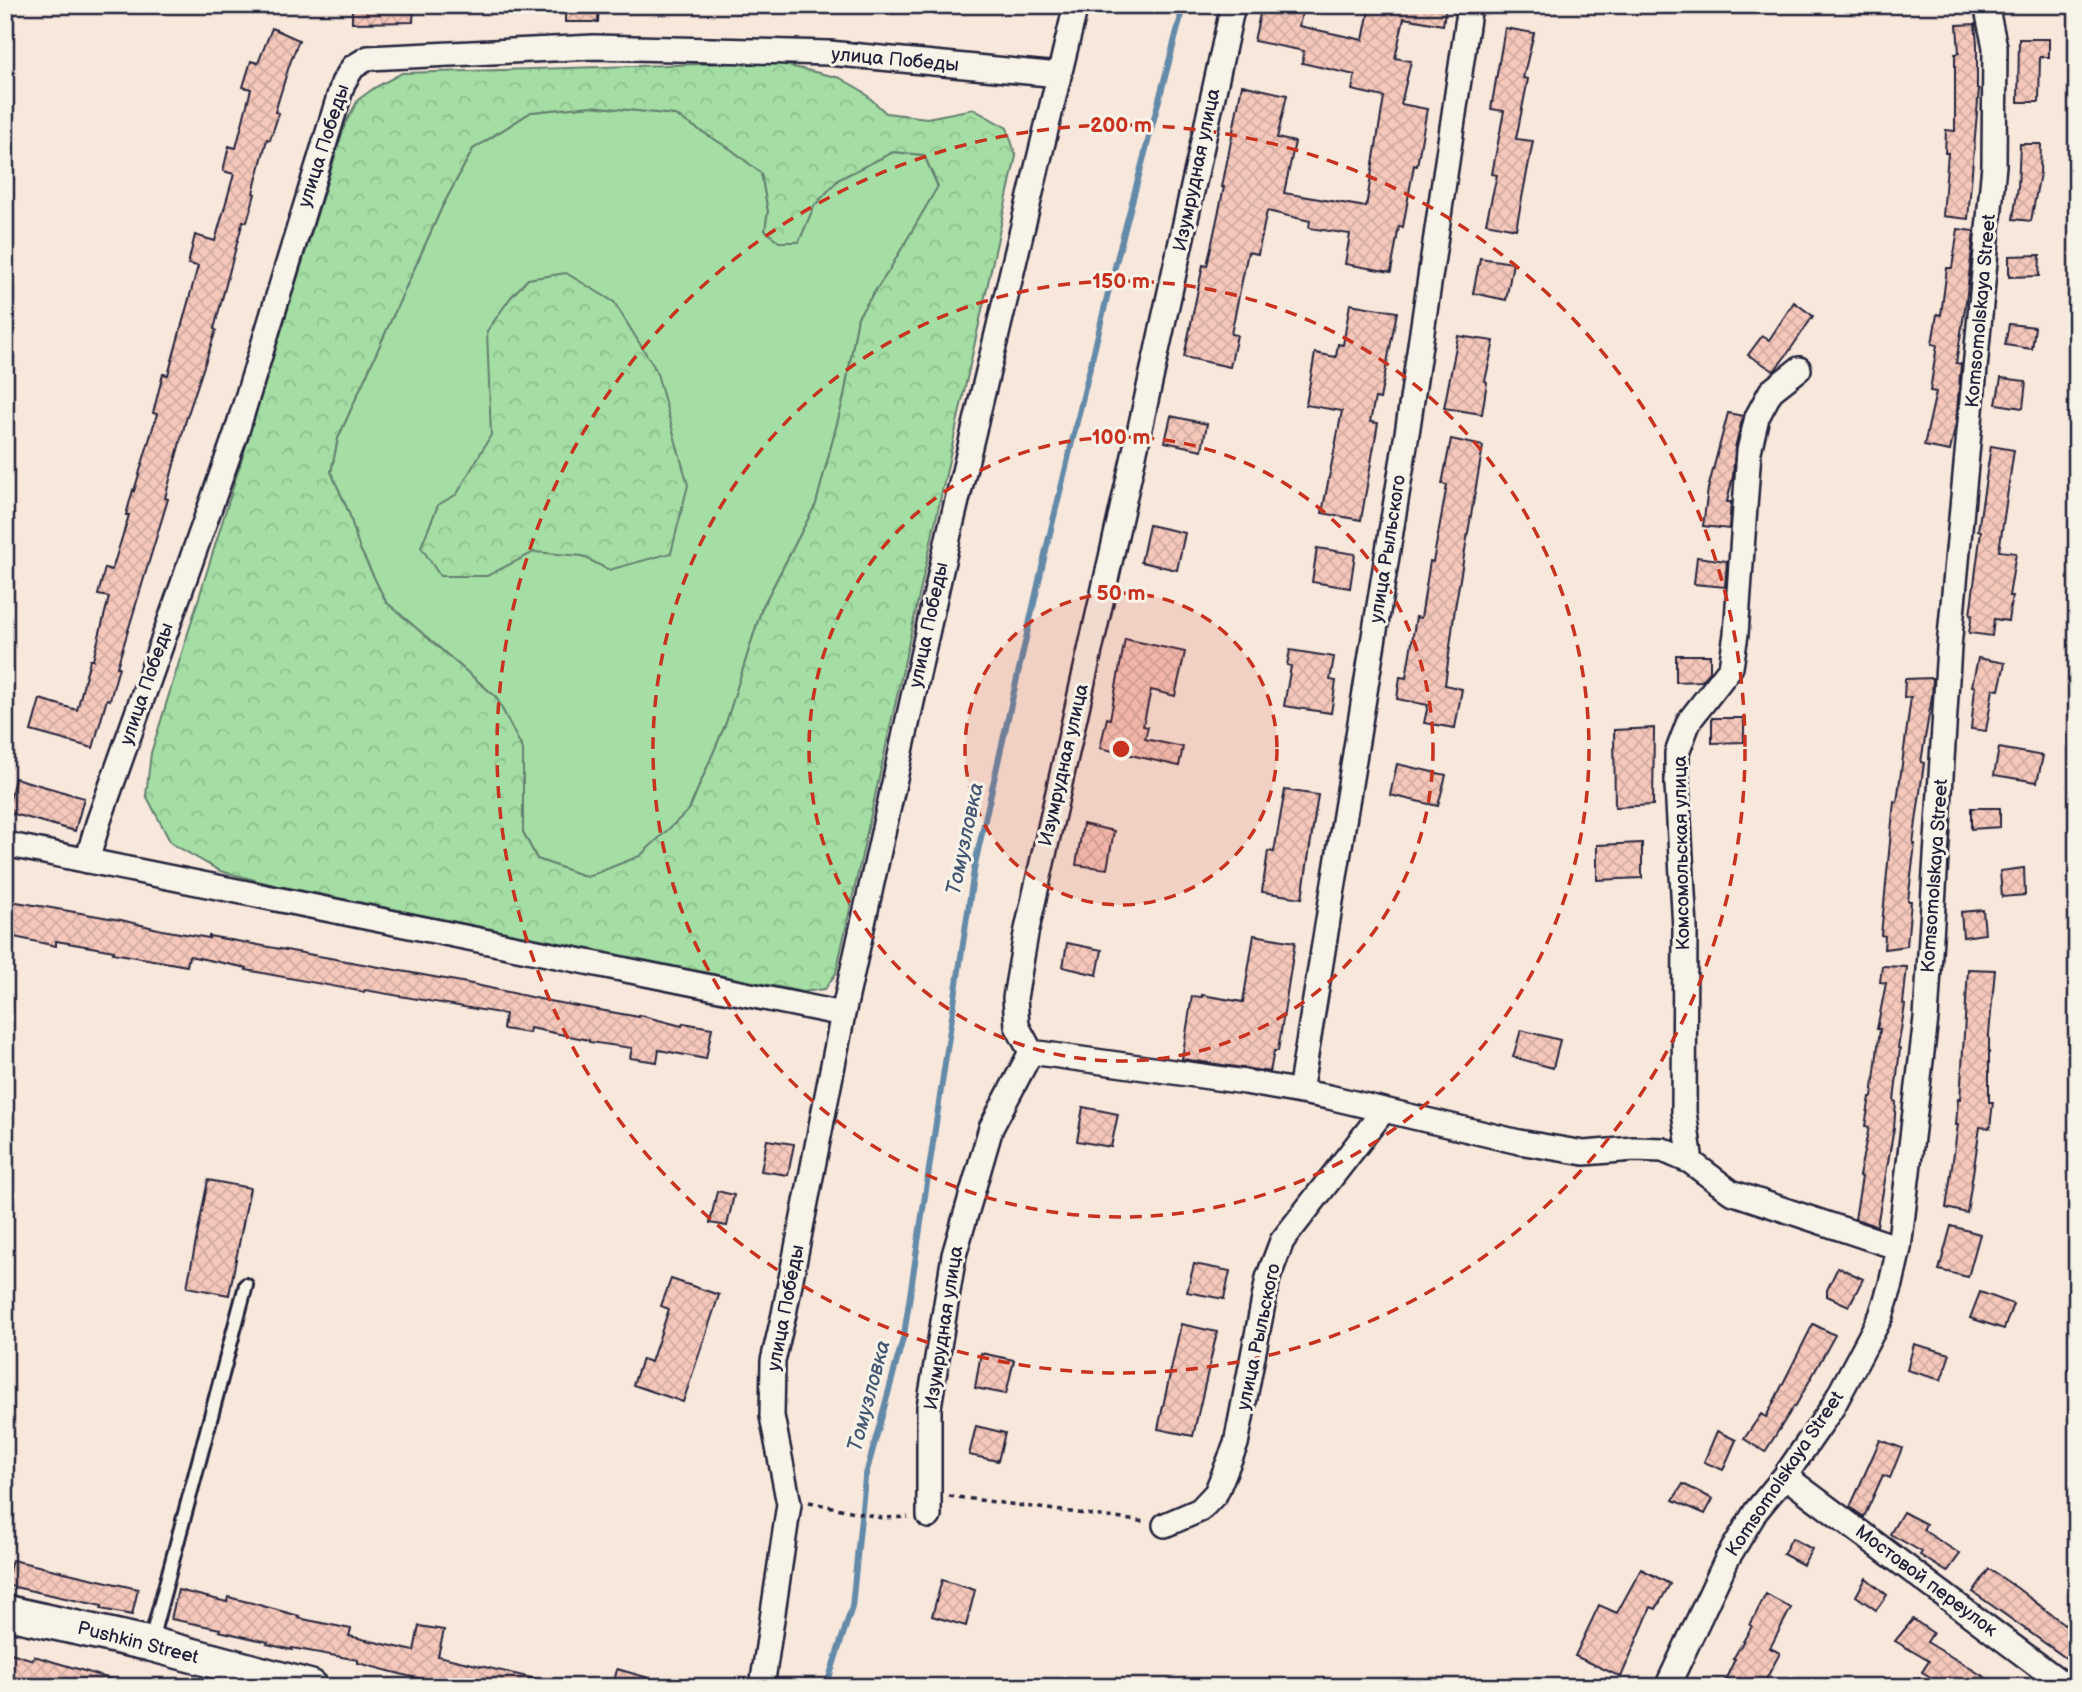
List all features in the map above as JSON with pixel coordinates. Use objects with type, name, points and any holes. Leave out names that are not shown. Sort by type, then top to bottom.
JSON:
[{"type":"main road","name":"Pushkin Street","points":[[5,1612],[150,1644],[311,1687]]},
{"type":"street","name":"улица Победы","points":[[762,1687],[789,1504],[772,1416],[773,1361],[843,1014],[949,534],[1076,5]]},
{"type":"street","name":"Изумрудная улица","points":[[929,1504],[929,1407],[954,1255],[991,1128],[1031,1052],[1017,1026],[1015,998],[1026,934],[1233,5]]},
{"type":"street","name":"улица Рыльского","points":[[1300,1092],[1406,440],[1471,5]]},
{"type":"street","name":"Komsomolskaya Street","points":[[1667,1687],[1727,1559],[1756,1511],[1785,1476],[1832,1408],[1881,1316],[1899,1248],[1926,1018],[1949,648],[1994,165],[1995,47],[1986,5]]},
{"type":"street","name":"улица Победы","points":[[88,861],[103,810],[236,434],[343,83],[353,67],[368,58],[594,47],[829,54],[1059,75]]},
{"type":"street","name":"Комсомольская улица","points":[[1691,1162],[1684,1112],[1685,929],[1677,753],[1689,721],[1731,667],[1736,634],[1749,451],[1757,416],[1771,391],[1799,369]]},
{"type":"street","points":[[5,844],[843,1014]]},
{"type":"street","points":[[1031,1052],[1300,1092],[1584,1153],[1634,1149],[1664,1150],[1691,1162],[1731,1192],[1899,1248]]},
{"type":"street","name":"улица Рыльского","points":[[1165,1525],[1200,1510],[1216,1493],[1236,1444],[1268,1278],[1282,1241],[1384,1110]]},
{"type":"street","name":"Мостовой переулок","points":[[1785,1476],[2067,1687]]},
{"type":"lane","points":[[150,1644],[246,1285]]},
{"type":"path","points":[[810,1501],[882,1518]]},
{"type":"path","points":[[929,1504],[1165,1525]]},
{"type":"green space","points":[[772,62],[840,78],[861,90],[886,113],[927,118],[973,109],[1007,128],[1016,156],[836,973],[825,989],[803,992],[274,885],[220,871],[171,843],[146,795],[151,753],[345,124],[358,100],[402,73]],"holes":[[[591,106],[675,115],[732,150],[761,173],[768,211],[765,230],[779,242],[799,242],[814,206],[839,179],[893,152],[924,155],[938,186],[890,269],[858,317],[844,397],[816,504],[762,608],[726,723],[689,810],[640,856],[587,877],[537,859],[523,832],[523,750],[496,697],[386,602],[359,547],[349,513],[331,472],[338,438],[442,207],[473,149],[531,112]]]},
{"type":"green space","points":[[591,106],[675,115],[732,150],[761,173],[768,211],[765,230],[799,241],[814,206],[839,179],[893,152],[924,155],[938,187],[858,317],[844,397],[816,504],[762,608],[726,723],[689,810],[640,856],[587,877],[537,859],[523,832],[523,750],[496,697],[386,602],[359,547],[349,513],[331,472],[338,438],[442,207],[473,149],[531,112]]},
{"type":"green space","points":[[566,273],[614,302],[656,370],[688,485],[671,553],[609,570],[582,556],[534,552],[487,576],[440,576],[421,547],[438,505],[457,494],[491,435],[487,331],[511,297],[528,279]]},
{"type":"building","points":[[352,5],[414,5],[413,22],[352,23]]},
{"type":"building","points":[[565,5],[599,5],[598,22],[565,22]]},
{"type":"building","points":[[1262,5],[1304,5],[1299,26],[1363,40],[1370,5],[1446,5],[1443,25],[1404,18],[1395,58],[1411,61],[1401,104],[1427,109],[1417,166],[1414,165],[1403,227],[1399,226],[1391,272],[1345,264],[1350,234],[1309,228],[1310,221],[1267,211],[1258,254],[1248,252],[1231,334],[1237,335],[1230,367],[1184,357],[1203,265],[1207,266],[1224,187],[1242,85],[1287,95],[1277,138],[1295,142],[1284,193],[1366,207],[1384,97],[1352,90],[1355,75],[1302,63],[1304,51],[1254,41]]},
{"type":"building","points":[[1975,24],[1979,89],[1968,219],[1943,216],[1948,153],[1945,153],[1946,130],[1955,131],[1955,54],[1959,53],[1957,25]]},
{"type":"building","points":[[272,28],[299,40],[275,112],[279,113],[270,140],[267,139],[247,222],[243,221],[214,329],[216,330],[186,420],[165,498],[168,499],[117,667],[110,700],[107,699],[93,748],[31,731],[40,699],[77,710],[109,597],[98,595],[105,568],[112,570],[129,515],[126,515],[157,414],[153,413],[163,374],[168,375],[198,266],[188,264],[195,235],[215,241],[234,174],[223,171],[229,146],[236,148],[251,89],[243,87],[251,61],[258,63]]},
{"type":"building","points":[[1505,28],[1534,33],[1523,78],[1528,79],[1516,139],[1533,141],[1516,229],[1486,223],[1497,175],[1492,174],[1504,111],[1491,109]]},
{"type":"building","points":[[2019,39],[2049,39],[2049,57],[2040,57],[2039,102],[2018,102]]},
{"type":"building","points":[[2020,144],[2041,144],[2040,173],[2031,221],[2013,219]]},
{"type":"building","points":[[1958,229],[1974,231],[1956,363],[1961,364],[1956,423],[1950,451],[1924,446],[1936,392],[1930,391],[1937,345],[1932,344],[1937,314],[1941,315],[1947,268],[1952,268]]},
{"type":"building","points":[[2040,255],[2039,276],[2009,277],[2009,256]]},
{"type":"building","points":[[1480,258],[1513,263],[1506,300],[1473,293]]},
{"type":"building","points":[[1794,302],[1813,316],[1774,371],[1748,355],[1762,336],[1769,340]]},
{"type":"building","points":[[1350,304],[1397,312],[1380,399],[1375,398],[1370,422],[1378,423],[1361,520],[1322,513],[1342,411],[1306,405],[1315,353],[1336,357],[1338,344],[1343,345]]},
{"type":"building","points":[[2009,324],[2035,327],[2032,349],[2005,345]]},
{"type":"building","points":[[1458,336],[1494,341],[1485,381],[1482,414],[1444,408]]},
{"type":"building","points":[[2001,378],[2026,381],[2023,408],[1996,404]]},
{"type":"building","points":[[1728,413],[1743,416],[1727,502],[1731,502],[1729,529],[1703,526],[1708,489]]},
{"type":"building","points":[[1171,416],[1207,424],[1202,450],[1165,442]]},
{"type":"building","points":[[1451,439],[1483,446],[1455,608],[1445,685],[1462,689],[1455,728],[1424,723],[1428,705],[1397,699],[1400,677],[1406,678],[1416,617],[1421,618],[1430,561],[1433,562],[1447,485],[1442,484]]},
{"type":"building","points":[[1991,446],[2014,450],[1999,551],[2016,553],[2008,621],[1994,619],[1992,636],[1969,633],[1981,531],[1978,530]]},
{"type":"building","points":[[1149,525],[1185,533],[1177,570],[1141,562]]},
{"type":"building","points":[[1317,548],[1355,554],[1350,588],[1312,582]]},
{"type":"building","points":[[1697,557],[1727,561],[1725,587],[1694,584]]},
{"type":"building","points":[[1125,639],[1185,652],[1175,696],[1151,690],[1143,726],[1148,727],[1145,739],[1183,747],[1179,766],[1100,748],[1107,718],[1110,719]]},
{"type":"building","points":[[1290,650],[1334,657],[1330,680],[1336,681],[1331,713],[1284,706],[1291,666],[1287,665]]},
{"type":"building","points":[[1676,655],[1710,655],[1710,672],[1702,681],[1676,682]]},
{"type":"building","points":[[1978,658],[2005,663],[1999,690],[1993,689],[1986,731],[1971,729],[1975,687],[1972,686]]},
{"type":"building","points":[[1933,678],[1913,844],[1907,946],[1884,949],[1885,936],[1881,935],[1894,801],[1897,802],[1911,697],[1904,698],[1905,679]]},
{"type":"building","points":[[1712,718],[1744,718],[1744,742],[1712,743]]},
{"type":"building","points":[[1654,728],[1653,805],[1615,807],[1614,730]]},
{"type":"building","points":[[1999,748],[2043,756],[2037,782],[1994,775]]},
{"type":"building","points":[[1397,764],[1446,775],[1438,806],[1390,795]]},
{"type":"building","points":[[15,778],[84,798],[75,831],[7,812]]},
{"type":"building","points":[[1285,790],[1318,795],[1302,898],[1262,892],[1268,851],[1274,852]]},
{"type":"building","points":[[1971,808],[2000,808],[2000,827],[1971,829]]},
{"type":"building","points":[[1083,824],[1114,831],[1107,869],[1076,865]]},
{"type":"building","points":[[1642,843],[1642,878],[1597,880],[1597,845]]},
{"type":"building","points":[[2024,868],[2025,895],[2002,897],[2000,871]]},
{"type":"building","points":[[5,900],[467,983],[549,1001],[639,1015],[682,1026],[683,1023],[712,1028],[706,1059],[659,1050],[657,1062],[630,1058],[632,1048],[589,1042],[530,1028],[529,1033],[503,1029],[505,1014],[365,990],[364,992],[246,970],[247,968],[189,956],[187,966],[56,941],[56,946],[5,935]]},
{"type":"building","points":[[1983,910],[1985,934],[1963,937],[1961,912]]},
{"type":"building","points":[[1254,935],[1295,942],[1278,1051],[1274,1051],[1270,1072],[1182,1059],[1192,996],[1202,995],[1243,1002]]},
{"type":"building","points":[[1067,943],[1102,950],[1097,975],[1063,967]]},
{"type":"building","points":[[1882,966],[1907,967],[1905,1005],[1898,1048],[1894,1128],[1877,1226],[1855,1219],[1862,1177],[1859,1176],[1869,1127],[1865,1126],[1872,1097],[1880,1029],[1877,1029],[1886,983],[1880,982]]},
{"type":"building","points":[[1968,969],[1995,970],[1989,1034],[1989,1102],[1993,1102],[1990,1128],[1980,1127],[1967,1213],[1946,1208],[1958,1125]]},
{"type":"building","points":[[1521,1030],[1560,1040],[1553,1068],[1513,1057]]},
{"type":"building","points":[[1083,1107],[1118,1114],[1111,1147],[1077,1141]]},
{"type":"building","points":[[767,1140],[794,1144],[788,1175],[761,1171]]},
{"type":"building","points":[[208,1180],[250,1188],[229,1295],[187,1287]]},
{"type":"building","points":[[717,1191],[734,1195],[727,1226],[710,1223]]},
{"type":"building","points":[[1951,1226],[1980,1234],[1968,1277],[1939,1270]]},
{"type":"building","points":[[1194,1264],[1230,1271],[1224,1299],[1187,1292]]},
{"type":"building","points":[[1838,1267],[1863,1279],[1849,1306],[1827,1296],[1827,1290]]},
{"type":"building","points":[[671,1279],[719,1295],[683,1402],[633,1385],[642,1359],[651,1362],[669,1309],[661,1306]]},
{"type":"building","points":[[1980,1292],[2013,1304],[2004,1329],[1970,1318]]},
{"type":"building","points":[[1181,1324],[1217,1332],[1193,1436],[1158,1429]]},
{"type":"building","points":[[1813,1324],[1835,1335],[1795,1407],[1765,1452],[1744,1439],[1761,1414],[1766,1417]]},
{"type":"building","points":[[1914,1344],[1950,1354],[1941,1380],[1907,1370]]},
{"type":"building","points":[[981,1353],[1014,1360],[1006,1394],[975,1388]]},
{"type":"building","points":[[976,1426],[1005,1433],[998,1461],[969,1455]]},
{"type":"building","points":[[1717,1431],[1736,1440],[1723,1470],[1704,1462]]},
{"type":"building","points":[[1880,1440],[1902,1448],[1890,1478],[1883,1475],[1864,1517],[1850,1507]]},
{"type":"building","points":[[1683,1484],[1713,1499],[1705,1514],[1673,1500]]},
{"type":"building","points":[[1903,1512],[1926,1524],[1923,1530],[1960,1554],[1947,1572],[1920,1555],[1922,1552],[1890,1534]]},
{"type":"building","points":[[1792,1538],[1812,1549],[1803,1565],[1783,1554]]},
{"type":"building","points":[[12,1560],[138,1589],[132,1615],[5,1585]]},
{"type":"building","points":[[1641,1569],[1670,1584],[1656,1609],[1651,1607],[1621,1677],[1575,1656],[1599,1605],[1617,1613]]},
{"type":"building","points":[[1989,1569],[2077,1634],[2077,1666],[1973,1592]]},
{"type":"building","points":[[1866,1578],[1887,1595],[1876,1610],[1856,1596]]},
{"type":"building","points":[[942,1580],[975,1590],[966,1626],[932,1616]]},
{"type":"building","points":[[178,1590],[227,1602],[228,1597],[252,1603],[299,1616],[298,1618],[351,1629],[349,1636],[414,1651],[419,1626],[444,1630],[438,1656],[540,1680],[539,1687],[458,1687],[358,1663],[358,1660],[292,1650],[219,1631],[220,1629],[171,1619]]},
{"type":"building","points":[[1766,1594],[1791,1608],[1770,1648],[1780,1653],[1762,1687],[1722,1687],[1733,1659]]},
{"type":"building","points":[[1913,1619],[1933,1633],[1927,1642],[2001,1687],[1948,1687],[1922,1672],[1929,1661],[1895,1641]]},
{"type":"building","points":[[5,1651],[78,1669],[123,1683],[123,1687],[33,1687],[5,1678]]},
{"type":"building","points":[[617,1669],[663,1682],[662,1687],[613,1687]]},
{"type":"waterway","name":"Томузловка","points":[[826,1687],[852,1607],[865,1478],[904,1335],[975,864],[1045,554],[1182,5]]}]
